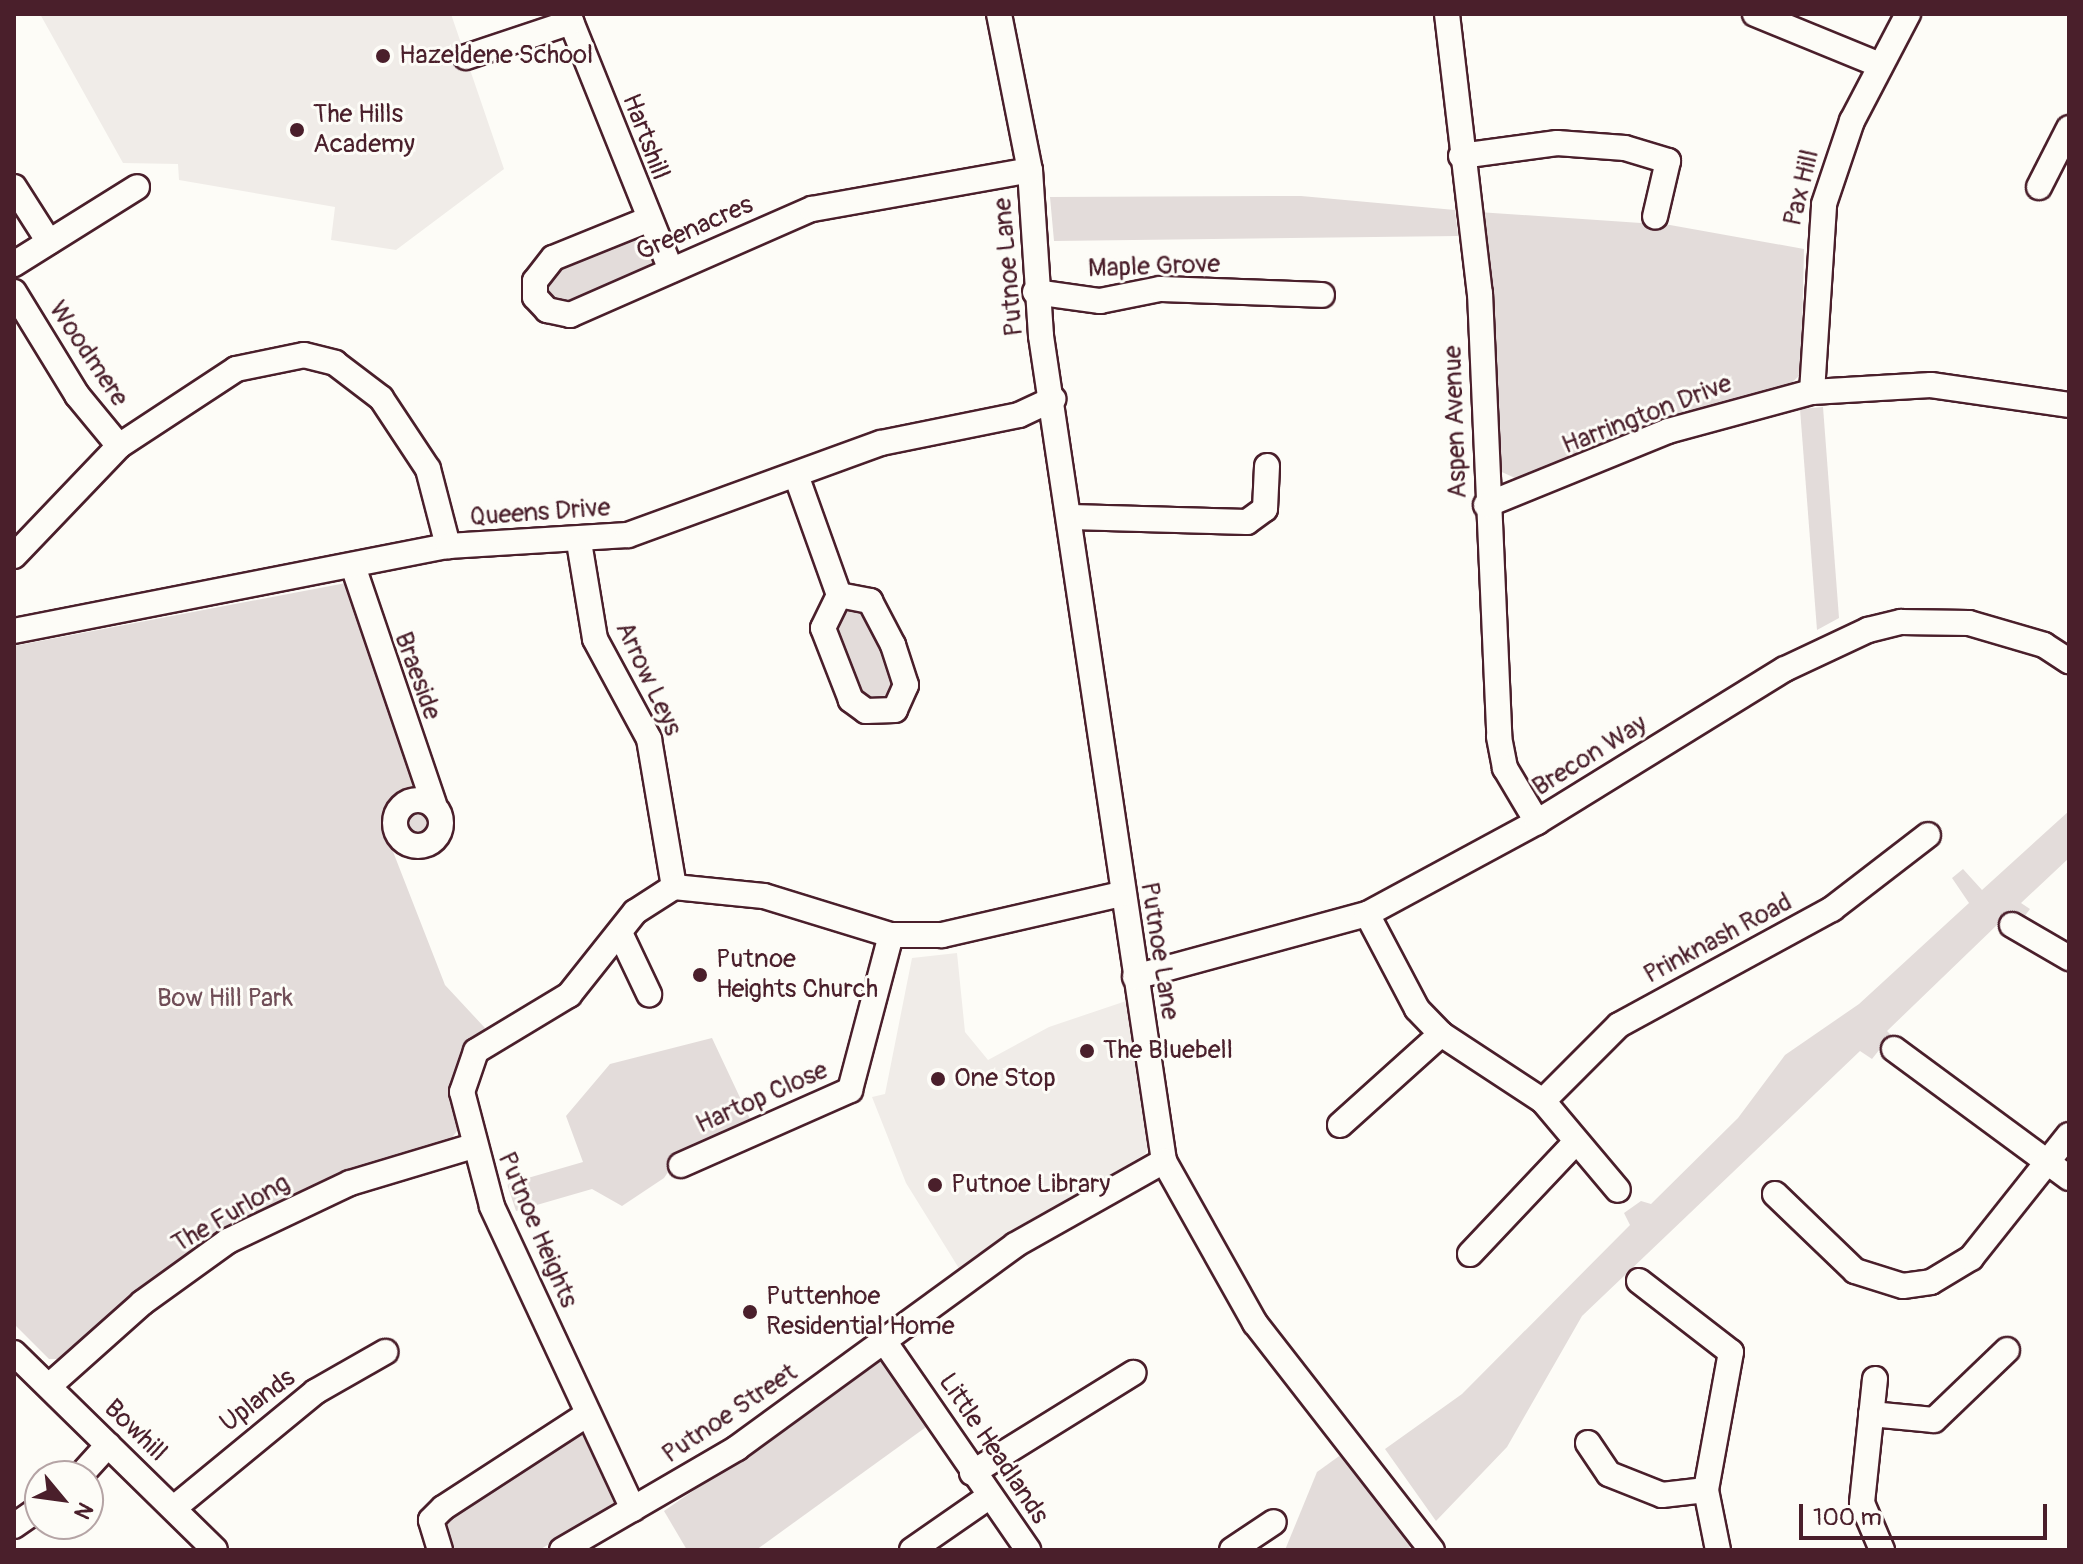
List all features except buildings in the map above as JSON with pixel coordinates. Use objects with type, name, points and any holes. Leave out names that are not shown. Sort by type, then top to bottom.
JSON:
[{"type":"street","name":"Putnoe Lane","points":[[999,14],[1030,170],[1035,292],[1071,517],[1121,894],[1164,1161],[1255,1323],[1432,1550]]},
{"type":"street","name":"Aspen Avenue","points":[[1447,14],[1461,156],[1480,293],[1486,505],[1499,737],[1505,768],[1537,822]]},
{"type":"street","points":[[1755,14],[1880,65]]},
{"type":"street","name":"Pax Hill","points":[[1812,392],[1824,204],[1847,132],[1908,14]]},
{"type":"street","name":"Hartshill","points":[[466,57],[569,18],[647,220],[671,270]]},
{"type":"street","points":[[2039,187],[2069,128]]},
{"type":"street","points":[[1461,156],[1557,143],[1625,148],[1668,161],[1655,217]]},
{"type":"street","name":"Greenacres","points":[[647,220],[553,258],[535,281],[535,297],[547,310],[570,315],[671,270],[858,196],[1030,170]]},
{"type":"street","points":[[14,187],[49,242]]},
{"type":"street","points":[[14,264],[137,187]]},
{"type":"street","name":"Maple Grove","points":[[1035,292],[1100,301],[1160,289],[1322,295]]},
{"type":"street","name":"Woodmere","points":[[14,292],[77,395],[119,446]]},
{"type":"street","points":[[14,556],[119,446],[236,369],[275,357],[335,363],[381,398],[428,469],[448,546]]},
{"type":"street","name":"Harrington Drive","points":[[1486,505],[1668,431],[1812,392],[1931,385],[2069,405]]},
{"type":"street","name":"Queens Drive","points":[[14,631],[448,546],[579,542],[628,535],[881,443],[1019,415],[1054,399]]},
{"type":"street","points":[[1071,517],[1247,522],[1265,509],[1267,466]]},
{"type":"street","points":[[796,475],[839,595],[823,628],[851,700],[866,711],[895,710],[905,697],[904,672],[880,615],[870,601],[839,595]]},
{"type":"street","name":"Arrow Leys","points":[[579,542],[595,639],[652,750],[674,887]]},
{"type":"street","name":"Braeside","points":[[353,566],[434,804]]},
{"type":"street","name":"Brecon Way","points":[[1135,977],[1367,914],[1537,822],[1785,669],[1868,630],[1901,622],[1969,623],[2044,645],[2069,661]]},
{"type":"street","name":"Prinknash Road","points":[[1543,1101],[1619,1025],[1832,909],[1928,835]]},
{"type":"street","points":[[674,887],[764,896],[891,935],[942,935],[1121,894]]},
{"type":"street","name":"Putnoe Heights","points":[[633,1509],[492,1206],[473,1146],[462,1092],[476,1051],[569,995],[635,912],[674,887]]},
{"type":"street","points":[[1367,914],[1417,1009],[1441,1034],[1543,1101],[1618,1190]]},
{"type":"street","points":[[2012,925],[2069,958]]},
{"type":"street","points":[[620,933],[649,994]]},
{"type":"street","name":"Hartop Close","points":[[681,1165],[850,1090],[891,935]]},
{"type":"street","points":[[1340,1125],[1441,1034]]},
{"type":"street","points":[[1894,1049],[2069,1178]]},
{"type":"street","points":[[1775,1194],[1855,1271],[1903,1286],[1953,1274],[2069,1135]]},
{"type":"street","points":[[1470,1254],[1576,1142]]},
{"type":"street","name":"The Furlong","points":[[49,1386],[142,1303],[228,1241],[350,1183],[473,1146]]},
{"type":"street","name":"Putnoe Street","points":[[562,1550],[737,1448],[1015,1245],[1164,1161]]},
{"type":"street","points":[[1639,1281],[1668,1292],[1735,1344],[1706,1490],[1718,1550]]},
{"type":"street","name":"Little Headlands","points":[[884,1341],[987,1498],[1028,1550]]},
{"type":"street","points":[[1871,1414],[1934,1420],[2007,1350]]},
{"type":"street","name":"Uplands","points":[[174,1508],[315,1392],[385,1352]]},
{"type":"street","name":"Bowhill","points":[[14,1353],[215,1550]]},
{"type":"street","points":[[972,1473],[1133,1373]]},
{"type":"street","points":[[1875,1379],[1862,1503],[1882,1550]]},
{"type":"street","points":[[440,1550],[431,1520],[443,1508],[588,1414]]},
{"type":"street","points":[[1588,1443],[1609,1474],[1649,1490],[1706,1490]]},
{"type":"street","points":[[94,1460],[108,1445]]},
{"type":"street","points":[[912,1550],[987,1498]]},
{"type":"street","points":[[1232,1550],[1274,1522]]},
{"type":"shaded area","name":"The Hills Academy","points":[[40,14],[451,14],[504,169],[396,250],[331,240],[335,207],[179,180],[178,164],[123,163]]},
{"type":"shaded area","points":[[957,953],[965,1032],[988,1060],[1049,1027],[1132,999],[1157,1129],[1145,1154],[960,1270],[906,1183],[872,1097],[885,1094],[912,958]]},
{"type":"green space","points":[[1301,196],[1455,210],[1458,236],[1054,241],[1050,197]]},
{"type":"green space","points":[[1478,212],[1670,225],[1804,249],[1801,374],[1784,390],[1526,483],[1493,468]]},
{"type":"green space","points":[[642,233],[657,269],[571,307],[549,303],[543,281],[551,270]]},
{"type":"green space","points":[[1823,407],[1839,618],[1817,630],[1800,409]]},
{"type":"green space","name":"Bow Hill Park","points":[[346,583],[436,818],[434,831],[392,849],[445,985],[485,1028],[470,1045],[462,1124],[449,1142],[338,1180],[70,1359],[49,1359],[14,1324],[14,646]]},
{"type":"green space","points":[[848,603],[871,618],[896,690],[889,702],[874,706],[857,693],[831,630]]},
{"type":"green space","points":[[2069,811],[2069,858],[2021,903],[2030,909],[2024,917],[2013,914],[2004,928],[1997,925],[1887,1031],[1891,1035],[1872,1059],[1860,1051],[1582,1316],[1507,1447],[1436,1521],[1385,1449],[1462,1394],[1630,1225],[1624,1213],[1641,1201],[1651,1204],[1738,1118],[1785,1055],[1859,1004],[1969,903],[1952,878],[1963,869],[1982,890]]},
{"type":"green space","points":[[712,1038],[751,1121],[682,1152],[664,1178],[622,1206],[592,1189],[516,1211],[507,1184],[583,1162],[566,1116],[610,1064]]},
{"type":"green space","points":[[888,1356],[933,1422],[756,1550],[687,1550],[664,1511]]},
{"type":"green space","points":[[583,1430],[619,1504],[539,1550],[448,1550],[443,1517]]},
{"type":"green space","points":[[1342,1454],[1413,1545],[1406,1550],[1285,1550],[1317,1472]]},
{"type":"place","name":"Hazeldene School","points":[[383,56]]},
{"type":"place","name":"The Hills Academy","points":[[297,130]]},
{"type":"place","name":"Putnoe Heights Church","points":[[700,975]]},
{"type":"place","name":"The Bluebell","points":[[1087,1051]]},
{"type":"place","name":"One Stop","points":[[938,1079]]},
{"type":"place","name":"Putnoe Library","points":[[935,1185]]},
{"type":"place","name":"Puttenhoe Residential Home","points":[[750,1312]]}]
